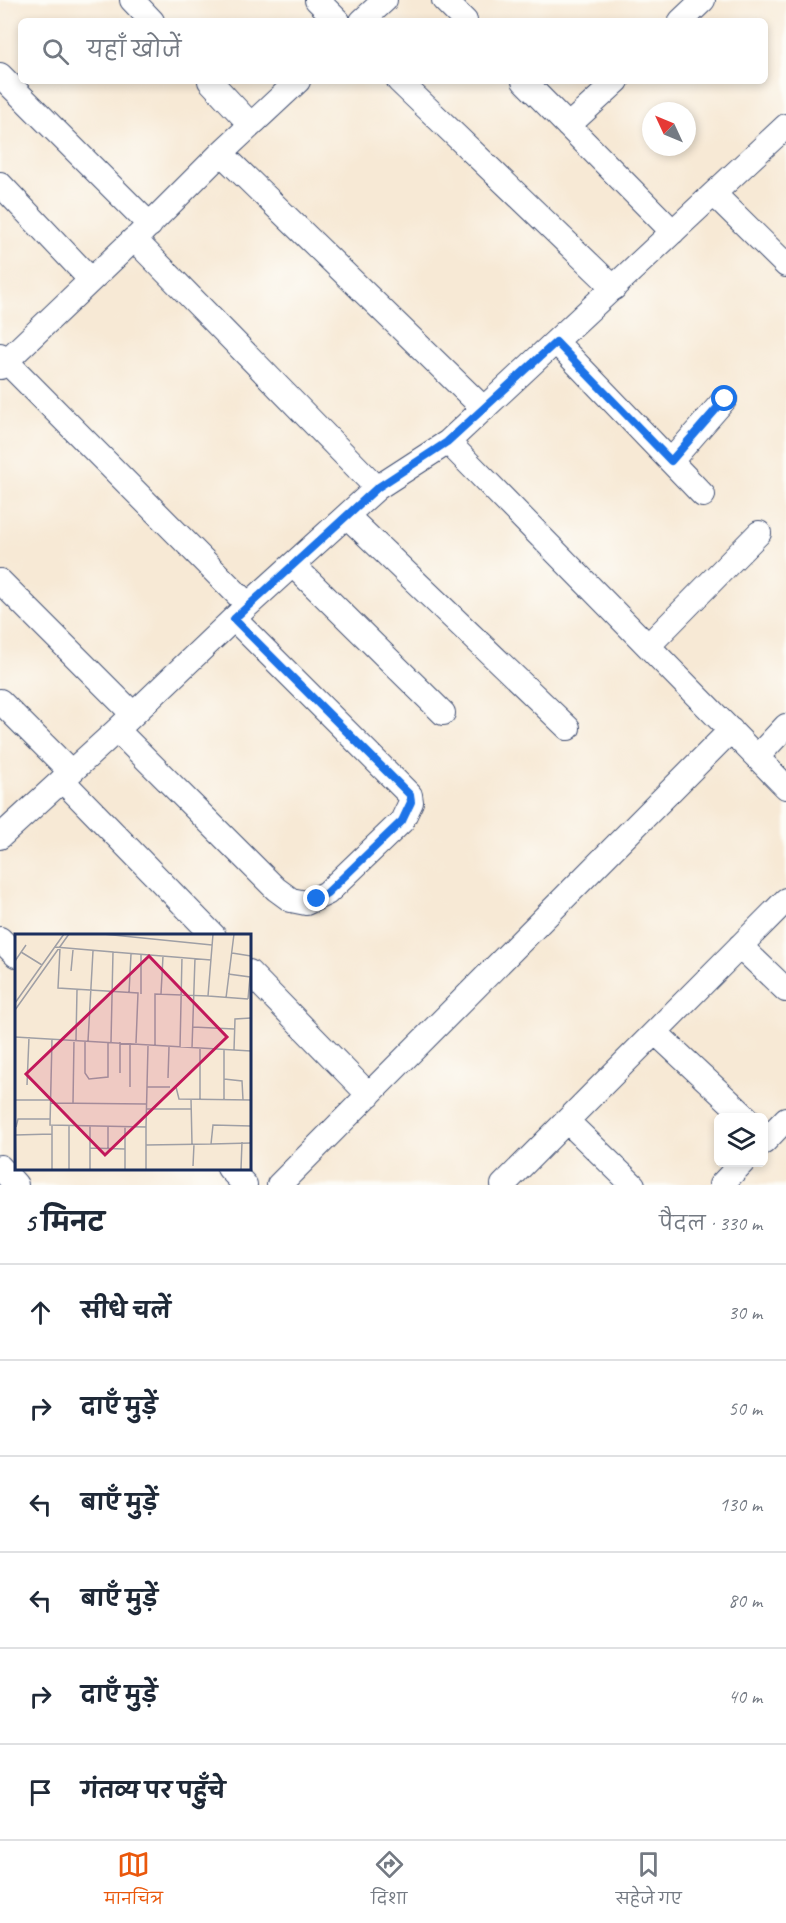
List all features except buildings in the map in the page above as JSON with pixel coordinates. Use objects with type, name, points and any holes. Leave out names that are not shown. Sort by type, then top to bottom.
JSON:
[{"type":"street","points":[[132,0],[149,18]]},
{"type":"street","points":[[317,0],[335,18]]},
{"type":"street","points":[[365,18],[385,0]]},
{"type":"street","points":[[444,0],[462,18]]},
{"type":"street","points":[[684,18],[703,0]]},
{"type":"street","points":[[0,75],[377,488]]},
{"type":"street","points":[[213,84],[251,125]]},
{"type":"street","points":[[0,581],[276,889],[291,900],[306,903],[327,893],[402,821],[411,802],[410,795],[241,612],[2,361],[142,232],[295,84]]},
{"type":"street","points":[[402,84],[614,288]]},
{"type":"street","points":[[527,84],[673,232]]},
{"type":"street","points":[[568,126],[614,84]]},
{"type":"street","points":[[0,837],[377,488],[447,442],[786,126]]},
{"type":"street","points":[[221,153],[483,409]]},
{"type":"street","points":[[0,184],[91,280]]},
{"type":"street","points":[[714,194],[786,265]]},
{"type":"street","points":[[556,342],[703,495]]},
{"type":"street","points":[[671,461],[725,399]]},
{"type":"street","points":[[447,442],[786,787]]},
{"type":"street","points":[[347,516],[568,728]]},
{"type":"street","points":[[648,646],[759,533]]},
{"type":"street","points":[[293,565],[443,713]]},
{"type":"street","points":[[0,701],[212,934]]},
{"type":"street","points":[[757,757],[786,726]]},
{"type":"street","points":[[279,1185],[731,730]]},
{"type":"street","points":[[503,1185],[786,900]]},
{"type":"street","points":[[0,939],[15,954]]},
{"type":"street","points":[[740,946],[786,990]]},
{"type":"street","points":[[250,973],[369,1095]]},
{"type":"street","points":[[655,1032],[742,1113]]},
{"type":"street","points":[[768,1135],[786,1119]]},
{"type":"street","points":[[567,1121],[633,1185]]},
{"type":"street","points":[[0,1167],[16,1185]]},
{"type":"street","points":[[721,1185],[739,1167]]},
{"type":"street","points":[[231,1170],[245,1185]]},
{"type":"route","points":[[317,899],[327,893],[402,821],[411,802],[410,795],[234,619],[377,488],[447,442],[556,342],[671,461],[725,399]]}]
